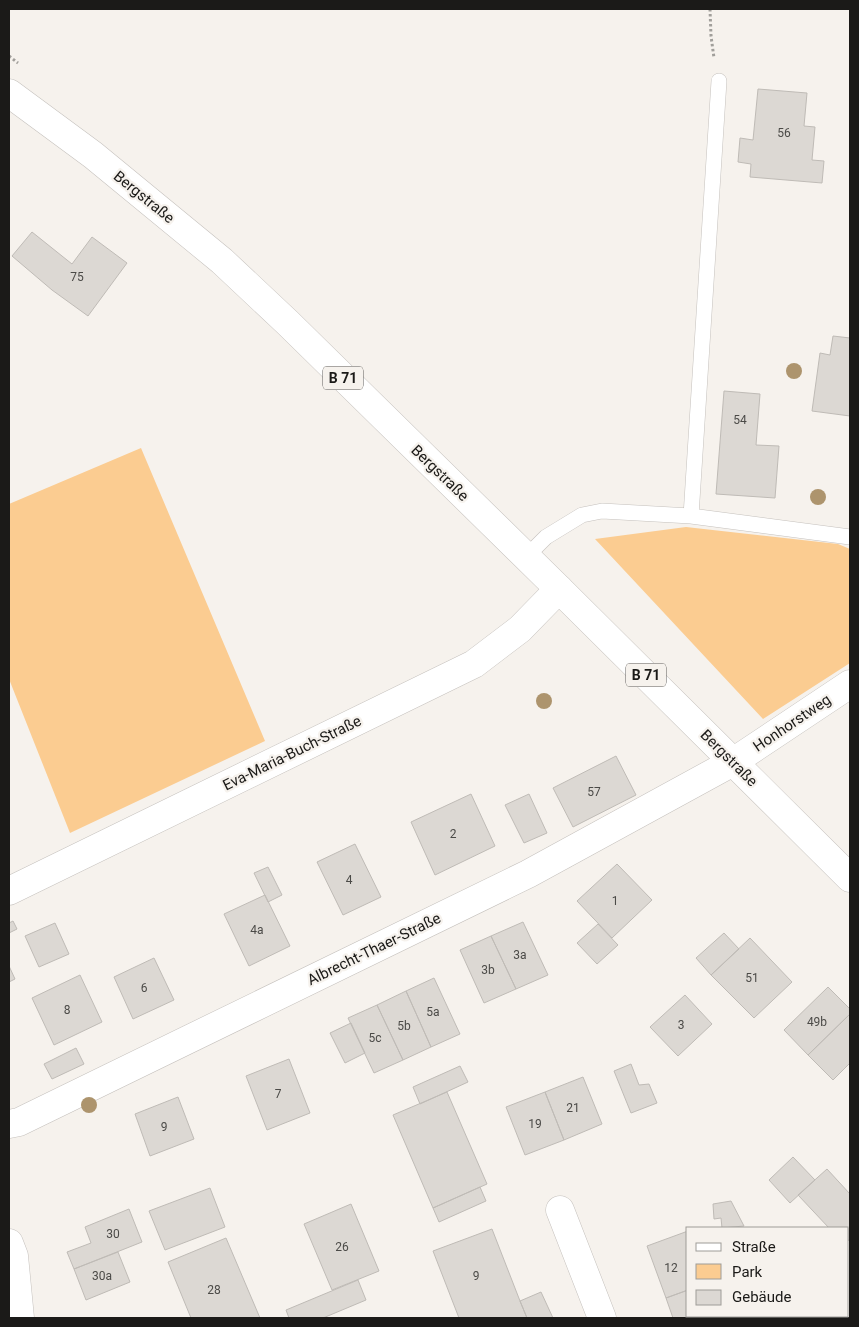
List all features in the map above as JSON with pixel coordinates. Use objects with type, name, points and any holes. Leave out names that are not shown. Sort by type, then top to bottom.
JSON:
[{"type":"street","name":"Bergstraße","points":[[9,93],[93,155],[222,261],[288,323],[559,589],[850,878]]},
{"type":"street","name":"Eva-Maria-Buch-Straße","points":[[9,891],[474,664],[520,629],[559,589]]},
{"type":"street","name":"Honhorstweg","points":[[733,762],[850,684]]},
{"type":"street","name":"Albrecht-Thaer-Straße","points":[[9,1124],[19,1122],[528,874],[733,762]]},
{"type":"street","points":[[560,1210],[602,1318]]},
{"type":"street","points":[[9,1243],[14,1256],[20,1318]]},
{"type":"lane","points":[[691,516],[718,81]]},
{"type":"lane","points":[[526,557],[546,537],[582,515],[602,511],[691,516],[850,537]]},
{"type":"path","points":[[710,9],[711,36],[718,81]]},
{"type":"green space","points":[[141,448],[265,741],[70,833],[9,679],[9,504]]},
{"type":"green space","points":[[686,527],[838,544],[850,549],[850,663],[763,719],[595,539]]},
{"type":"building","points":[[758,89],[807,93],[804,126],[815,127],[812,160],[824,161],[822,183],[750,177],[751,164],[738,162],[740,138],[753,140]]},
{"type":"building","points":[[32,232],[72,264],[92,237],[127,263],[88,316],[52,290],[12,256]]},
{"type":"building","points":[[833,336],[850,338],[850,416],[812,411],[820,353],[830,355]]},
{"type":"building","points":[[724,391],[760,394],[756,445],[779,446],[775,498],[716,494]]},
{"type":"building","points":[[616,756],[636,795],[573,827],[553,788]]},
{"type":"building","points":[[471,794],[495,846],[435,875],[411,822]]},
{"type":"building","points":[[529,794],[547,833],[524,843],[505,805]]},
{"type":"building","points":[[355,844],[381,897],[343,915],[317,862]]},
{"type":"building","points":[[617,864],[652,900],[612,938],[577,901]]},
{"type":"building","points":[[268,867],[282,895],[268,902],[254,873]]},
{"type":"building","points":[[265,895],[290,946],[249,966],[224,914]]},
{"type":"building","points":[[13,921],[17,929],[9,933],[9,923]]},
{"type":"building","points":[[523,922],[548,975],[516,989],[491,936]]},
{"type":"building","points":[[55,923],[69,954],[39,967],[25,936]]},
{"type":"building","points":[[598,924],[618,945],[597,964],[577,943]]},
{"type":"building","points":[[724,933],[739,949],[711,975],[696,958]]},
{"type":"building","points":[[491,936],[516,989],[484,1003],[460,950]]},
{"type":"building","points":[[750,938],[792,982],[754,1018],[711,975]]},
{"type":"building","points":[[154,958],[174,1000],[133,1019],[114,977]]},
{"type":"building","points":[[9,966],[15,979],[9,982]]},
{"type":"building","points":[[80,975],[102,1022],[54,1045],[32,998]]},
{"type":"building","points":[[434,978],[460,1034],[431,1047],[406,991]]},
{"type":"building","points":[[828,987],[850,1009],[850,1014],[808,1055],[784,1030]]},
{"type":"building","points":[[406,991],[431,1047],[403,1060],[377,1005]]},
{"type":"building","points":[[685,995],[712,1024],[678,1056],[650,1027]]},
{"type":"building","points":[[377,1005],[403,1060],[374,1073],[348,1018]]},
{"type":"building","points":[[850,1014],[850,1063],[833,1080],[808,1055]]},
{"type":"building","points":[[351,1023],[365,1053],[345,1063],[330,1033]]},
{"type":"building","points":[[76,1048],[84,1064],[52,1079],[44,1064]]},
{"type":"building","points":[[289,1059],[310,1113],[267,1130],[246,1076]]},
{"type":"building","points":[[631,1064],[639,1085],[649,1084],[657,1103],[631,1113],[614,1071]]},
{"type":"building","points":[[460,1066],[468,1082],[420,1104],[413,1087]]},
{"type":"building","points":[[583,1077],[602,1124],[564,1140],[545,1092]]},
{"type":"building","points":[[447,1092],[487,1184],[433,1208],[393,1115]]},
{"type":"building","points":[[545,1092],[564,1140],[525,1155],[506,1107]]},
{"type":"building","points":[[178,1097],[194,1139],[150,1156],[135,1114]]},
{"type":"building","points":[[793,1157],[815,1180],[790,1203],[769,1180]]},
{"type":"building","points":[[827,1169],[850,1194],[849,1240],[849,1227],[828,1227],[798,1195]]},
{"type":"building","points":[[480,1187],[486,1201],[439,1222],[433,1208]]},
{"type":"building","points":[[210,1188],[225,1227],[165,1250],[149,1211]]},
{"type":"building","points":[[731,1201],[744,1226],[722,1227],[721,1218],[714,1219],[713,1204]]},
{"type":"building","points":[[351,1204],[379,1271],[332,1290],[304,1224]]},
{"type":"building","points":[[129,1209],[142,1242],[74,1269],[67,1252],[91,1243],[85,1227]]},
{"type":"building","points":[[492,1229],[527,1318],[459,1318],[433,1251]]},
{"type":"building","points":[[686,1232],[686,1291],[666,1298],[647,1246]]},
{"type":"building","points":[[226,1238],[260,1318],[191,1318],[168,1262]]},
{"type":"building","points":[[118,1252],[130,1282],[86,1300],[74,1269]]},
{"type":"building","points":[[358,1280],[366,1300],[323,1318],[289,1318],[286,1310]]},
{"type":"building","points":[[686,1291],[686,1317],[737,1318],[673,1318],[666,1298]]},
{"type":"building","points":[[541,1292],[553,1318],[527,1318],[520,1301]]},
{"type":"building","points":[[770,1317],[787,1317],[784,1318]]}]
